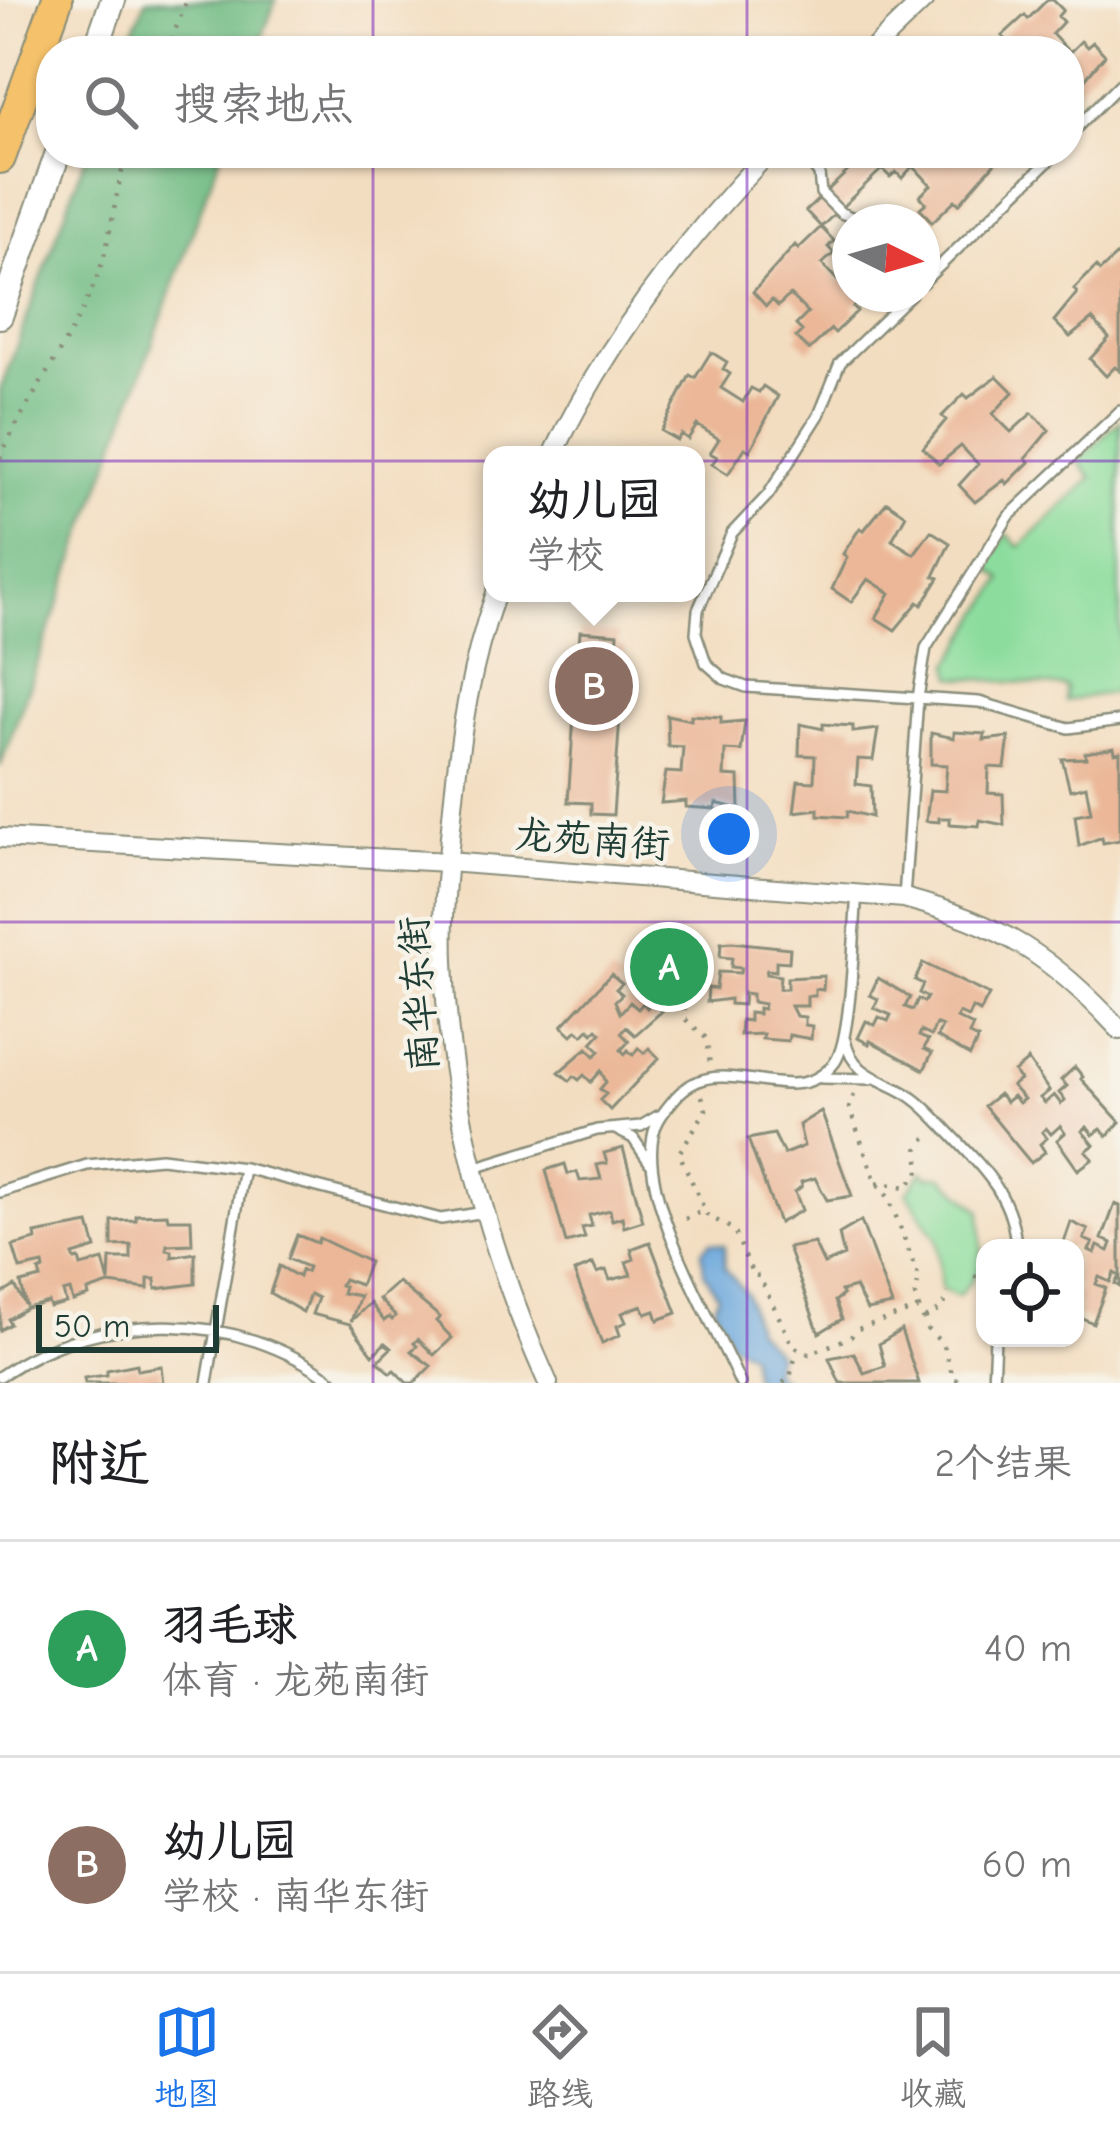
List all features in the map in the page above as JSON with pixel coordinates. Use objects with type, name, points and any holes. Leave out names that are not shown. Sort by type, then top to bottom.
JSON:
[{"type":"highway","points":[[44,36],[57,0]]},
{"type":"highway","points":[[0,158],[36,58]]},
{"type":"street","points":[[100,36],[113,0]]},
{"type":"street","points":[[887,36],[924,0]]},
{"type":"street","points":[[0,316],[53,168]]},
{"type":"street","points":[[559,446],[626,327],[703,222],[754,168]]},
{"type":"street","name":"南华东街","points":[[494,602],[460,728],[443,961],[456,1076],[474,1168],[525,1332],[548,1383]]},
{"type":"street","name":"龙苑南街","points":[[0,838],[448,862],[904,898],[987,924],[1018,941],[1054,964],[1120,1030]]},
{"type":"lane","points":[[1084,119],[1120,84]]},
{"type":"lane","points":[[814,168],[820,194],[832,205]]},
{"type":"lane","points":[[940,265],[1041,168]]},
{"type":"lane","points":[[705,594],[732,533],[768,495],[819,415],[840,363],[892,312]]},
{"type":"lane","points":[[904,898],[926,648],[1009,516],[1120,411]]},
{"type":"lane","points":[[702,602],[696,633],[706,663],[734,684],[979,702],[1069,728],[1120,721]]},
{"type":"lane","points":[[810,1080],[833,1064],[844,1035],[856,891]]},
{"type":"lane","points":[[844,1035],[851,1060],[876,1081]]},
{"type":"lane","points":[[474,1168],[611,1128],[641,1126],[663,1112],[695,1080],[712,1075],[783,1084],[856,1077],[908,1094],[937,1120],[996,1184],[1009,1211],[1014,1239]]},
{"type":"lane","points":[[655,1178],[652,1139],[663,1112]]},
{"type":"lane","points":[[611,1128],[639,1144],[669,1227],[740,1383]]},
{"type":"lane","points":[[0,1192],[87,1166],[161,1158],[244,1168],[441,1219],[485,1212]]},
{"type":"lane","points":[[207,1383],[244,1168]]},
{"type":"lane","points":[[0,1376],[35,1355],[99,1333],[166,1326],[215,1331],[266,1345],[335,1383]]},
{"type":"lane","points":[[994,1383],[995,1347]]},
{"type":"path","points":[[173,36],[187,0]]},
{"type":"path","points":[[0,458],[92,291],[109,245],[122,168]]},
{"type":"path","points":[[684,984],[685,1019],[706,1038],[712,1075]]},
{"type":"path","points":[[856,1077],[849,1108],[919,1278],[915,1296],[923,1319],[942,1343],[954,1379],[971,1383]]},
{"type":"path","points":[[695,1080],[706,1109],[679,1151],[705,1210],[734,1229],[753,1275],[759,1276],[797,1349],[809,1354],[850,1337],[855,1330],[920,1308]]},
{"type":"path","points":[[876,1183],[907,1187],[920,1170],[918,1149],[937,1120]]},
{"type":"path","points":[[669,1227],[705,1210]]},
{"type":"path","points":[[923,1319],[943,1308],[948,1293]]},
{"type":"path","points":[[783,1383],[790,1377],[797,1349]]},
{"type":"green space","points":[[146,0],[276,0],[263,36],[130,36]]},
{"type":"green space","points":[[82,168],[216,168],[0,767],[0,391]]},
{"type":"green space","points":[[1120,421],[1120,691],[1066,701],[1066,687],[953,677],[950,664],[1003,579],[986,566],[1007,534],[1020,547],[1092,478],[1078,461]]},
{"type":"green space","points":[[641,949],[700,952],[698,985],[639,982]]},
{"type":"green space","points":[[923,1172],[927,1177],[941,1176],[981,1210],[976,1274],[958,1297],[941,1289],[937,1240],[907,1192]]},
{"type":"water","points":[[710,1242],[724,1245],[725,1268],[746,1293],[756,1329],[777,1353],[772,1371],[787,1383],[758,1383],[750,1354],[730,1342],[714,1306],[718,1295],[704,1272],[702,1251]]},
{"type":"building","points":[[1047,0],[1063,10],[1058,16],[1063,22],[1054,36],[1002,36],[1025,15],[1028,19]]},
{"type":"building","points":[[1093,42],[1105,55],[1084,80],[1084,44]]},
{"type":"building","points":[[851,168],[911,168],[902,178],[896,172],[890,177],[882,169],[845,204],[832,204],[832,217],[821,227],[806,211]]},
{"type":"building","points":[[915,168],[990,168],[959,204],[955,200],[940,214],[940,204],[925,204],[920,196],[931,185]]},
{"type":"building","points":[[821,227],[832,239],[828,247],[832,255],[822,264],[832,275],[832,312],[856,312],[809,350],[796,337],[802,331],[796,325],[808,313],[790,295],[778,306],[772,300],[766,306],[753,292],[795,245],[798,249]]},
{"type":"building","points":[[1117,255],[1120,371],[1115,367],[1106,376],[1090,359],[1109,338],[1092,319],[1070,337],[1054,321],[1077,293],[1074,289],[1096,267],[1100,271]]},
{"type":"building","points":[[711,352],[727,362],[723,369],[730,374],[721,388],[743,402],[751,388],[759,392],[763,386],[778,396],[750,451],[745,448],[728,474],[712,464],[717,457],[710,453],[719,439],[697,425],[688,439],[681,434],[677,440],[661,431],[690,375],[695,378]]},
{"type":"building","points":[[997,376],[1013,392],[993,414],[1011,432],[1032,413],[1049,430],[1026,458],[1029,462],[1007,484],[1004,480],[975,502],[959,485],[978,464],[961,446],[939,464],[923,448],[946,420],[942,416],[964,394],[968,398]]},
{"type":"building","points":[[887,502],[906,515],[892,540],[914,554],[931,531],[950,543],[934,576],[939,578],[922,605],[918,602],[895,630],[876,618],[890,593],[868,579],[851,602],[832,589],[847,557],[843,554],[860,528],[864,530]]},
{"type":"building","points":[[580,631],[618,634],[617,646],[625,647],[613,815],[591,814],[591,803],[568,802]]},
{"type":"building","points":[[667,715],[691,720],[691,715],[721,717],[721,723],[745,721],[741,751],[725,750],[724,776],[739,777],[740,809],[716,803],[715,809],[686,807],[686,801],[661,803],[666,772],[681,773],[683,747],[668,746]]},
{"type":"building","points":[[800,724],[823,729],[823,724],[853,726],[853,732],[878,729],[873,760],[858,759],[856,784],[871,786],[872,817],[848,811],[847,817],[818,815],[818,809],[794,812],[798,781],[814,782],[815,756],[799,755]]},
{"type":"building","points":[[954,732],[985,734],[984,740],[1009,737],[1005,768],[989,767],[988,793],[1003,794],[1004,825],[980,820],[979,826],[950,824],[950,818],[926,821],[930,790],[945,791],[947,765],[931,764],[931,733],[954,738]]},
{"type":"building","points":[[1114,748],[1115,753],[1120,752],[1120,840],[1103,843],[1102,837],[1079,846],[1075,815],[1091,812],[1086,786],[1070,790],[1062,759],[1086,758],[1085,753]]},
{"type":"building","points":[[721,943],[790,948],[789,962],[776,961],[776,971],[767,970],[766,974],[780,976],[779,989],[787,989],[787,978],[824,976],[823,990],[815,989],[815,996],[807,996],[807,1006],[791,1006],[796,1016],[805,1017],[805,1025],[812,1026],[811,1039],[740,1035],[741,1020],[749,1021],[749,1013],[763,1009],[764,1004],[752,1002],[752,994],[744,993],[743,1005],[730,1004],[730,999],[707,1002],[708,988],[716,989],[718,972],[740,973],[741,968],[731,967],[732,958],[720,957]]},
{"type":"building","points":[[923,963],[989,995],[980,1012],[972,1008],[968,1017],[959,1013],[957,1018],[973,1026],[969,1035],[978,1039],[970,1056],[937,1037],[942,1027],[936,1024],[931,1036],[921,1031],[919,1036],[928,1040],[924,1049],[932,1053],[924,1070],[858,1038],[866,1021],[875,1025],[879,1017],[888,1021],[891,1015],[874,1008],[878,999],[870,995],[878,978],[910,997],[905,1007],[913,1010],[918,999],[924,1002],[927,997],[919,993],[923,984],[915,980]]},
{"type":"building","points":[[611,974],[622,983],[616,989],[622,994],[615,1001],[620,1013],[630,1002],[638,1009],[652,1002],[662,1011],[635,1035],[626,1027],[621,1033],[629,1041],[621,1050],[625,1054],[628,1050],[633,1055],[638,1048],[644,1053],[649,1048],[659,1058],[610,1110],[600,1100],[606,1094],[600,1089],[606,1082],[601,1071],[591,1082],[584,1075],[570,1081],[559,1072],[587,1048],[595,1056],[600,1051],[592,1043],[601,1033],[597,1029],[583,1035],[577,1030],[572,1035],[562,1026]]},
{"type":"building","points":[[1028,1060],[1049,1091],[1040,1098],[1045,1103],[1054,1095],[1061,1104],[1065,1100],[1059,1093],[1067,1086],[1061,1080],[1075,1067],[1120,1122],[1107,1136],[1101,1129],[1093,1135],[1087,1127],[1082,1131],[1094,1145],[1086,1151],[1093,1159],[1078,1170],[1057,1140],[1065,1133],[1060,1126],[1051,1134],[1046,1128],[1042,1132],[1047,1138],[1040,1144],[1045,1152],[1031,1163],[984,1106],[999,1094],[1006,1102],[1013,1096],[1019,1103],[1024,1099],[1012,1086],[1020,1080],[1014,1072]]},
{"type":"building","points":[[821,1111],[852,1196],[827,1200],[815,1178],[801,1182],[795,1192],[802,1210],[779,1223],[748,1139],[774,1134],[784,1154],[804,1146],[799,1125]]},
{"type":"building","points":[[623,1148],[643,1221],[624,1227],[622,1217],[612,1220],[610,1210],[589,1215],[592,1226],[582,1228],[585,1238],[566,1243],[546,1170],[565,1164],[568,1174],[577,1172],[580,1181],[601,1179],[597,1165],[607,1163],[604,1153]]},
{"type":"building","points":[[1115,1204],[1120,1206],[1120,1287],[1114,1273],[1110,1282],[1099,1277],[1096,1284],[1106,1288],[1093,1323],[1084,1319],[1084,1239],[1093,1243],[1089,1250],[1095,1253],[1098,1246],[1109,1251],[1112,1243],[1102,1239]]},
{"type":"building","points":[[167,1214],[168,1219],[191,1219],[192,1244],[167,1245],[167,1250],[172,1257],[195,1253],[195,1284],[156,1289],[155,1279],[148,1279],[148,1289],[109,1284],[73,1301],[70,1290],[63,1292],[66,1303],[27,1308],[0,1330],[0,1295],[15,1286],[26,1306],[21,1283],[41,1278],[39,1271],[44,1269],[43,1264],[20,1269],[13,1246],[36,1240],[35,1234],[89,1224],[96,1248],[73,1255],[81,1266],[103,1260],[109,1282],[110,1259],[131,1259],[131,1245],[112,1246],[112,1221]]},
{"type":"building","points":[[861,1221],[892,1305],[867,1310],[855,1287],[841,1291],[843,1295],[835,1301],[842,1319],[819,1333],[788,1248],[814,1243],[824,1264],[844,1256],[839,1234]]},
{"type":"building","points":[[1071,1222],[1088,1230],[1084,1239],[1065,1239]]},
{"type":"building","points":[[297,1235],[317,1243],[319,1238],[369,1262],[360,1285],[343,1279],[340,1285],[344,1286],[342,1293],[360,1296],[351,1321],[370,1303],[384,1321],[392,1320],[395,1316],[379,1299],[398,1282],[440,1317],[436,1321],[452,1338],[434,1355],[418,1339],[414,1343],[417,1346],[411,1351],[431,1366],[414,1383],[407,1383],[394,1370],[390,1373],[378,1361],[391,1348],[385,1343],[373,1355],[350,1324],[312,1314],[318,1298],[310,1294],[303,1312],[270,1293],[279,1266],[299,1277],[301,1270],[306,1272],[308,1267],[288,1259]]},
{"type":"building","points":[[650,1242],[677,1313],[658,1320],[655,1311],[646,1314],[642,1305],[622,1313],[626,1322],[617,1326],[620,1335],[602,1343],[574,1272],[593,1264],[597,1273],[606,1270],[610,1280],[631,1275],[626,1262],[634,1259],[631,1249]]},
{"type":"building","points":[[901,1330],[919,1383],[840,1383],[829,1358],[854,1353],[864,1373],[885,1366],[879,1344]]},
{"type":"building","points":[[137,1364],[138,1370],[161,1366],[163,1383],[85,1383],[84,1378]]},
{"type":"place","name":"幼儿园","points":[[594,686]]},
{"type":"place","name":"羽毛球","points":[[669,967]]}]
